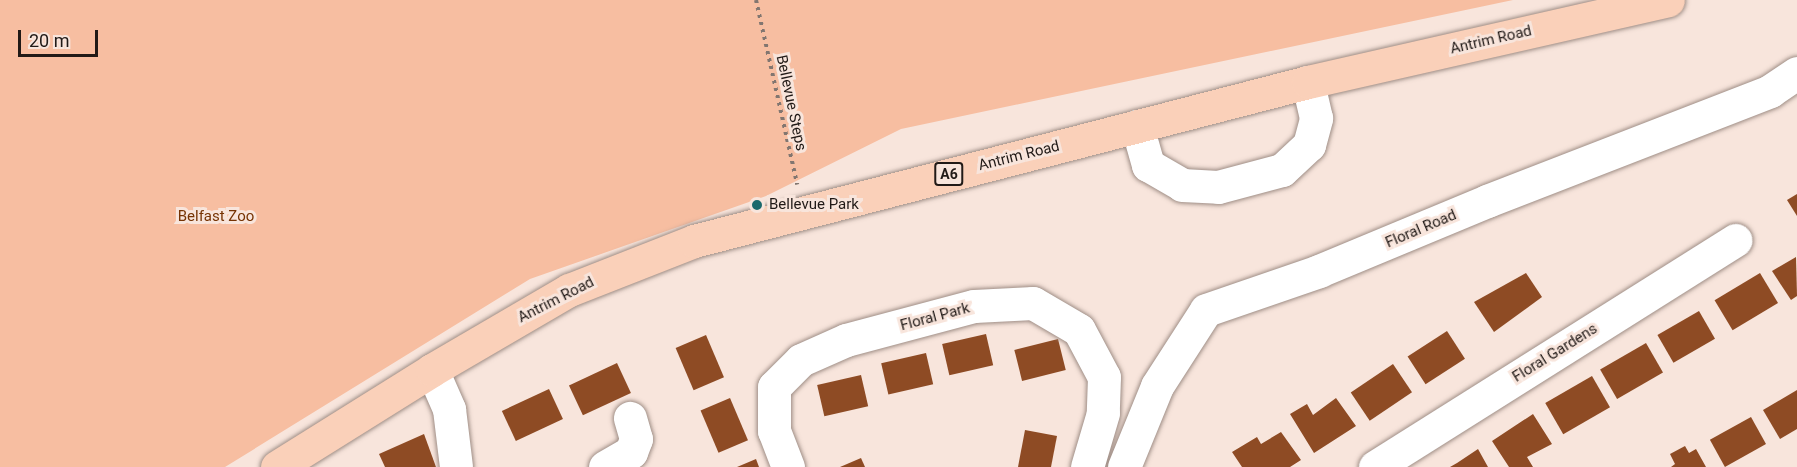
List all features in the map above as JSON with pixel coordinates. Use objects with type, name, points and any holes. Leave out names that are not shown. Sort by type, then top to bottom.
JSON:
[{"type":"main road","name":"Antrim Road","points":[[277,467],[432,370],[569,290],[694,242],[803,211],[1308,82],[1668,0]]},
{"type":"street","name":"Floral Road","points":[[1124,467],[1157,386],[1206,310],[1319,271],[1487,201],[1770,91],[1797,74]]},
{"type":"street","points":[[1137,126],[1148,165],[1182,185],[1218,187],[1282,170],[1309,145],[1316,118],[1308,82]]},
{"type":"street","name":"Floral Gardens","points":[[1375,467],[1735,240]]},
{"type":"street","name":"Floral Park","points":[[788,467],[774,431],[774,387],[801,360],[846,340],[974,306],[1033,303],[1079,330],[1104,377],[1103,413],[1087,467]]},
{"type":"street","points":[[432,370],[448,409],[456,467]]},
{"type":"street","points":[[605,467],[631,453],[636,439],[630,418]]},
{"type":"path","name":"Bellevue Steps","points":[[756,0],[803,211]]},
{"type":"green space","name":"Belfast Zoo","points":[[0,0],[1513,0],[901,129],[766,196],[530,279],[225,467],[0,467]]},
{"type":"building","points":[[1797,194],[1797,216],[1787,200]]},
{"type":"building","points":[[1796,257],[1797,296],[1791,300],[1772,271]]},
{"type":"building","points":[[1526,273],[1542,297],[1494,332],[1474,302]]},
{"type":"building","points":[[1760,273],[1778,303],[1733,330],[1715,300]]},
{"type":"building","points":[[1699,311],[1715,339],[1673,363],[1657,335]]},
{"type":"building","points":[[1447,331],[1465,359],[1426,384],[1408,357]]},
{"type":"building","points":[[986,334],[993,365],[949,375],[942,344]]},
{"type":"building","points":[[706,335],[724,377],[694,390],[676,348]]},
{"type":"building","points":[[1058,339],[1066,370],[1022,381],[1014,350]]},
{"type":"building","points":[[1646,343],[1663,372],[1617,399],[1600,370]]},
{"type":"building","points":[[926,353],[933,384],[888,395],[881,363]]},
{"type":"building","points":[[617,363],[631,393],[583,415],[569,385]]},
{"type":"building","points":[[1393,364],[1412,392],[1370,421],[1351,393]]},
{"type":"building","points":[[861,375],[868,406],[824,416],[817,385]]},
{"type":"building","points":[[1592,376],[1610,407],[1563,434],[1545,403]]},
{"type":"building","points":[[549,389],[563,419],[516,441],[502,411]]},
{"type":"building","points":[[1797,390],[1797,429],[1780,439],[1763,410]]},
{"type":"building","points":[[730,398],[748,440],[719,453],[701,411]]},
{"type":"building","points":[[1336,398],[1356,426],[1314,453],[1290,414],[1307,404],[1313,415]]},
{"type":"building","points":[[1533,414],[1552,444],[1527,457],[1533,467],[1509,467],[1492,441]]},
{"type":"building","points":[[1751,417],[1766,444],[1725,467],[1710,440]]},
{"type":"building","points":[[1025,430],[1057,436],[1051,467],[1018,467]]},
{"type":"building","points":[[1281,432],[1301,460],[1290,467],[1242,467],[1232,452],[1257,437],[1261,444]]},
{"type":"building","points":[[424,434],[436,467],[385,467],[379,454]]},
{"type":"building","points":[[1685,446],[1689,453],[1696,449],[1706,467],[1671,467],[1675,464],[1670,454]]},
{"type":"building","points":[[1478,449],[1488,467],[1450,467],[1457,463]]},
{"type":"building","points":[[861,458],[865,467],[840,467]]},
{"type":"building","points":[[756,459],[759,467],[737,467]]},
{"type":"place","name":"Bellevue Park","points":[[757,205]]}]
